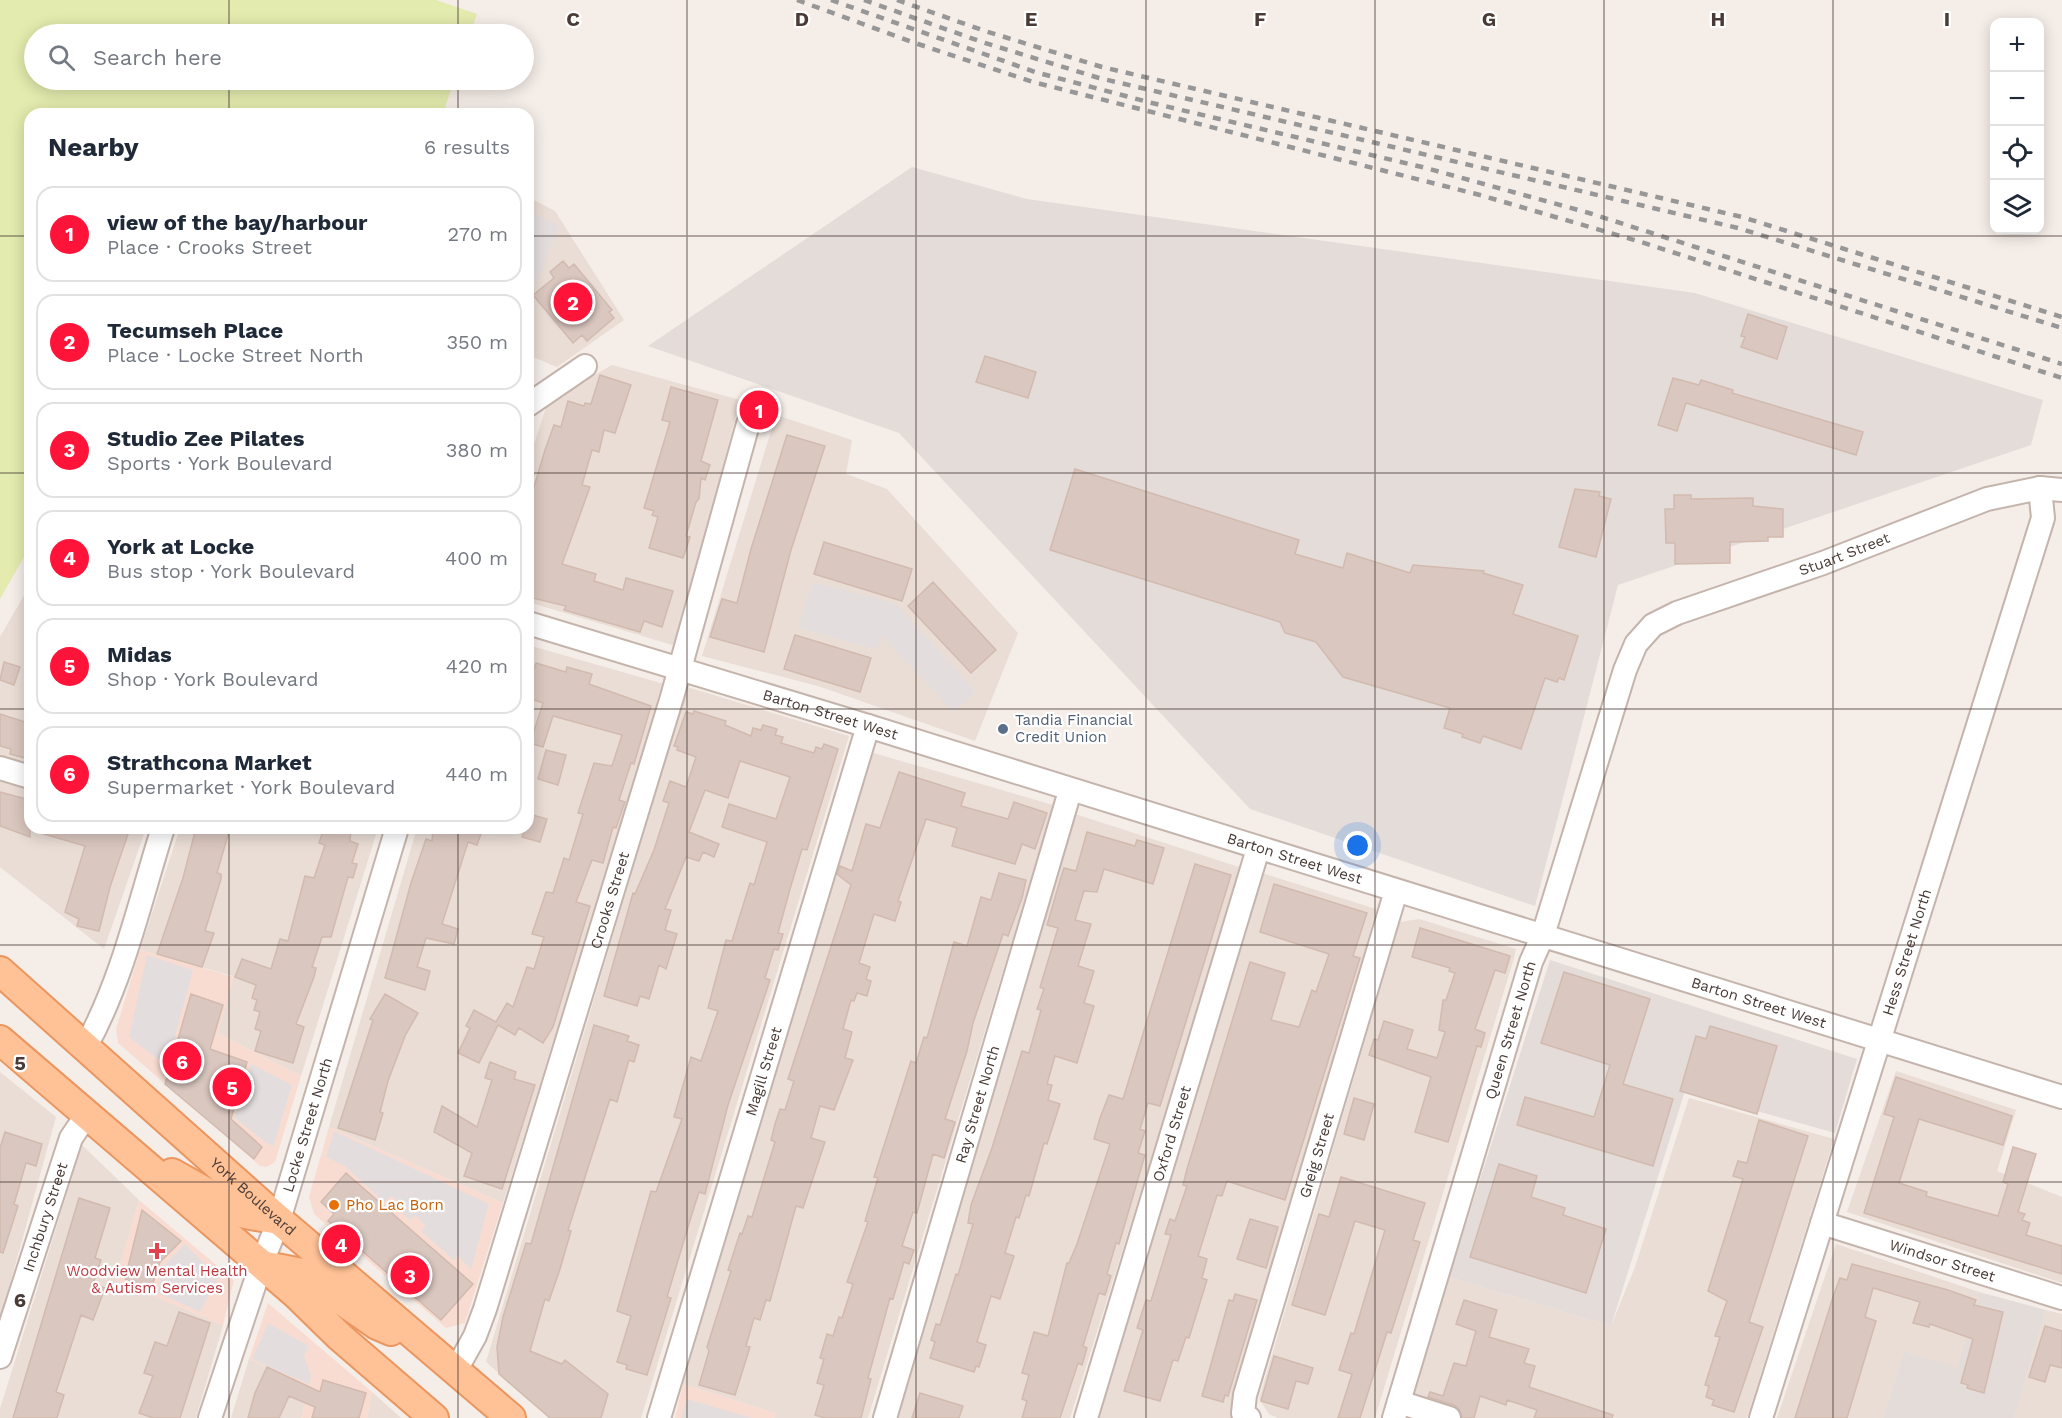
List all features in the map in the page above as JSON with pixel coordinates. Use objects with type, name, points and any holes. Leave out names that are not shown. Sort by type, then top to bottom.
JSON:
[{"type":"main road","name":"York Boulevard","points":[[0,971],[279,1220],[511,1418]]},
{"type":"main road","points":[[0,1040],[434,1418]]},
{"type":"main road","points":[[120,1145],[245,1214],[279,1220]]},
{"type":"main road","points":[[261,1265],[302,1273],[377,1325],[431,1349]]},
{"type":"street","points":[[534,401],[585,366]]},
{"type":"street","name":"Crooks Street","points":[[456,1370],[475,1336],[485,1309],[679,669],[748,424]]},
{"type":"street","name":"Stuart Street","points":[[1636,644],[1653,625],[1677,613],[1823,563],[1987,499],[2051,489]]},
{"type":"street","name":"Hess Street North","points":[[1761,1418],[2051,489]]},
{"type":"street","name":"Barton Street West","points":[[534,625],[1543,935],[2062,1098]]},
{"type":"street","name":"Queen Street North","points":[[1396,1410],[1531,962],[1543,935],[1625,670],[1636,644]]},
{"type":"street","name":"Magill Street","points":[[659,1418],[868,726]]},
{"type":"street","points":[[0,768],[24,775]]},
{"type":"street","name":"Ray Street North","points":[[885,1418],[1070,791]]},
{"type":"street","points":[[86,1046],[98,1025],[119,966],[161,834]]},
{"type":"street","name":"Locke Street North","points":[[210,1418],[261,1265],[279,1220],[395,834]]},
{"type":"street","name":"Oxford Street","points":[[1086,1418],[1258,849]]},
{"type":"street","name":"Greig Street","points":[[1249,1418],[1243,1413],[1245,1395],[1396,891]]},
{"type":"street","name":"Inchbury Street","points":[[0,1357],[71,1138],[86,1116]]},
{"type":"street","name":"Windsor Street","points":[[1822,1223],[2062,1298]]},
{"type":"street","points":[[1396,1410],[1449,1418]]},
{"type":"shaded area","points":[[912,167],[1027,199],[1695,293],[2043,400],[2031,445],[1618,585],[1535,906],[1250,809],[899,433],[648,346]]},
{"type":"shaded area","points":[[534,200],[555,211],[624,320],[557,367],[534,357]]},
{"type":"shaded area","points":[[534,214],[559,226],[534,288]]},
{"type":"shaded area","points":[[612,365],[740,400],[676,646],[534,604],[534,444],[548,402]]},
{"type":"shaded area","points":[[776,415],[852,440],[846,474],[887,489],[1018,633],[975,741],[818,686],[702,656]]},
{"type":"shaded area","points":[[813,582],[896,604],[976,692],[954,712],[881,635],[877,649],[798,628]]},
{"type":"shaded area","points":[[24,595],[24,763],[0,756],[0,637]]},
{"type":"shaded area","points":[[534,647],[664,684],[503,1203],[329,1127],[415,834],[534,834]]},
{"type":"shaded area","points":[[687,687],[849,736],[641,1418],[550,1418],[486,1362]]},
{"type":"shaded area","points":[[870,752],[1053,805],[868,1418],[774,1418],[775,1413],[683,1384]]},
{"type":"shaded area","points":[[0,778],[24,786],[24,834],[144,834],[104,949],[0,867]]},
{"type":"shaded area","points":[[1072,813],[1242,868],[1070,1418],[897,1418],[1027,982]]},
{"type":"shaded area","points":[[178,834],[376,834],[301,1076],[218,1033],[233,976],[140,950]]},
{"type":"shaded area","points":[[1262,873],[1376,909],[1239,1418],[1098,1418]]},
{"type":"shaded area","points":[[1419,919],[1516,949],[1514,958],[1375,1418],[1278,1418],[1269,1414],[1259,1399],[1400,922]]},
{"type":"shaded area","points":[[140,950],[234,977],[218,1033],[301,1076],[275,1162],[267,1167],[260,1166],[118,1043],[116,1029]]},
{"type":"shaded area","points":[[147,955],[193,970],[167,1066],[129,1037]]},
{"type":"shaded area","points":[[1550,960],[1857,1059],[1835,1133],[1685,1091],[1611,1326],[1449,1277]]},
{"type":"shaded area","points":[[251,1064],[292,1085],[273,1147],[234,1118]]},
{"type":"shaded area","points":[[1896,1071],[2016,1110],[1997,1171],[2062,1197],[2062,1283],[1847,1212]]},
{"type":"shaded area","points":[[0,1072],[56,1117],[0,1320]]},
{"type":"shaded area","points":[[1689,1098],[1834,1139],[1747,1418],[1405,1418],[1449,1277],[1611,1326],[1635,1267]]},
{"type":"shaded area","points":[[329,1127],[503,1203],[465,1323],[446,1328],[314,1214],[309,1197]]},
{"type":"shaded area","points":[[334,1131],[489,1204],[471,1269],[458,1256],[454,1260],[421,1231],[426,1226],[415,1215],[410,1220],[403,1214],[406,1208],[392,1196],[384,1202],[346,1167],[326,1157]]},
{"type":"shaded area","points":[[82,1145],[139,1200],[116,1280],[223,1325],[196,1418],[0,1418],[0,1409]]},
{"type":"shaded area","points":[[139,1200],[234,1280],[223,1325],[115,1280]]},
{"type":"shaded area","points":[[185,1244],[218,1277],[200,1312],[158,1293],[162,1267]]},
{"type":"shaded area","points":[[1836,1244],[1979,1292],[1957,1369],[1904,1351],[1883,1418],[1777,1418]]},
{"type":"shaded area","points":[[1979,1292],[2046,1310],[2014,1418],[1883,1418],[1904,1351],[1957,1368]]},
{"type":"shaded area","points":[[268,1303],[372,1392],[367,1418],[301,1418],[310,1387],[249,1359]]},
{"type":"shaded area","points":[[2046,1310],[2062,1314],[2062,1418],[2014,1418]]},
{"type":"shaded area","points":[[268,1323],[309,1346],[304,1356],[311,1375],[309,1384],[252,1359]]},
{"type":"shaded area","points":[[249,1359],[310,1387],[301,1418],[231,1418]]},
{"type":"shaded area","points":[[683,1384],[776,1413],[774,1418],[675,1418]]},
{"type":"shaded area","points":[[372,1392],[401,1418],[367,1418]]},
{"type":"shaded area","points":[[687,1399],[752,1418],[681,1418]]},
{"type":"green space","points":[[0,0],[436,0],[477,14],[474,24],[24,24],[24,90],[451,90],[445,108],[24,108],[24,557],[0,599]]},
{"type":"building","points":[[563,261],[569,268],[574,264],[612,310],[609,312],[614,318],[587,341],[582,335],[573,343],[534,296],[554,278],[550,272]]},
{"type":"building","points":[[1748,314],[1787,327],[1777,359],[1741,347],[1745,337],[1741,336]]},
{"type":"building","points":[[985,356],[1036,372],[1028,398],[976,382]]},
{"type":"building","points":[[600,375],[631,385],[615,433],[604,430],[599,452],[592,450],[582,485],[590,487],[562,564],[596,574],[594,581],[623,590],[626,578],[673,591],[662,627],[644,621],[640,632],[564,610],[566,606],[534,598],[534,487],[554,425],[561,427],[568,401],[584,406],[585,403],[591,404]]},
{"type":"building","points":[[1673,378],[1699,385],[1701,380],[1733,390],[1732,393],[1863,432],[1856,455],[1686,403],[1677,431],[1658,425]]},
{"type":"building","points":[[671,387],[718,400],[701,461],[710,465],[705,480],[701,478],[699,499],[696,502],[686,536],[690,537],[683,558],[649,548],[658,517],[652,515],[654,511],[644,508],[670,422],[662,420]]},
{"type":"building","points":[[787,435],[825,446],[791,550],[764,652],[710,637],[722,599],[737,603],[751,549]]},
{"type":"building","points":[[1075,469],[1299,540],[1295,554],[1343,568],[1347,553],[1410,573],[1413,565],[1484,571],[1483,573],[1523,585],[1513,614],[1578,636],[1564,680],[1559,678],[1557,682],[1545,678],[1521,749],[1483,736],[1480,743],[1462,737],[1463,734],[1444,728],[1450,708],[1343,677],[1316,642],[1285,633],[1280,622],[1050,550]]},
{"type":"building","points":[[1575,489],[1600,492],[1599,496],[1611,499],[1596,557],[1559,547]]},
{"type":"building","points":[[1674,495],[1691,495],[1691,499],[1753,498],[1753,506],[1783,509],[1783,537],[1768,537],[1768,541],[1730,542],[1730,563],[1675,564],[1675,543],[1666,543],[1665,509],[1674,509]]},
{"type":"building","points":[[824,542],[912,569],[902,601],[814,574]]},
{"type":"building","points":[[933,582],[996,650],[971,673],[908,606]]},
{"type":"building","points":[[795,635],[871,658],[860,692],[784,669]]},
{"type":"building","points":[[4,662],[20,667],[14,685],[0,680]]},
{"type":"building","points":[[536,663],[566,672],[567,667],[592,674],[589,684],[651,706],[634,764],[631,763],[619,800],[625,802],[616,828],[613,827],[603,863],[592,860],[576,902],[590,906],[553,1027],[543,1043],[519,1028],[515,1035],[498,1025],[479,1063],[458,1053],[470,1028],[466,1026],[474,1010],[496,1022],[507,1003],[513,1007],[527,967],[534,969],[544,937],[532,934],[546,892],[553,893],[564,858],[569,860],[583,814],[578,813],[594,763],[612,766],[622,735],[553,716],[543,747],[534,744],[534,731],[543,703],[534,700]]},
{"type":"building","points":[[694,711],[726,721],[725,725],[751,736],[753,728],[761,730],[763,725],[777,729],[775,735],[783,737],[781,743],[814,753],[816,747],[822,749],[824,744],[838,749],[807,850],[802,849],[778,933],[783,934],[778,950],[774,949],[765,978],[770,980],[728,1105],[705,1194],[699,1192],[691,1217],[667,1297],[671,1298],[647,1375],[626,1369],[627,1365],[617,1362],[631,1316],[617,1311],[651,1191],[656,1192],[682,1119],[674,1117],[691,1057],[701,1061],[718,1011],[708,1008],[726,940],[732,941],[750,883],[754,885],[767,842],[722,827],[729,804],[776,819],[790,777],[740,761],[728,798],[705,790],[689,832],[719,844],[714,857],[703,852],[699,861],[686,857],[665,909],[671,910],[665,930],[677,934],[666,969],[659,965],[649,999],[640,996],[637,1006],[604,996],[633,893],[635,894],[654,850],[669,803],[663,801],[670,781],[686,787],[696,757],[677,750],[678,747],[674,746],[686,712],[693,714]]},
{"type":"building","points":[[0,714],[24,722],[24,758],[10,754],[11,749],[0,746]]},
{"type":"building","points":[[546,750],[566,755],[558,785],[538,779]]},
{"type":"building","points":[[899,772],[965,793],[961,806],[1008,819],[1014,802],[1047,813],[1035,849],[1022,844],[1015,864],[952,846],[957,828],[926,819],[898,901],[901,902],[895,921],[874,914],[859,963],[870,967],[866,979],[871,981],[867,996],[857,993],[854,1001],[851,1000],[843,1029],[852,1032],[845,1058],[853,1060],[834,1110],[820,1106],[811,1138],[825,1142],[803,1208],[796,1206],[770,1301],[766,1300],[760,1320],[754,1318],[746,1346],[750,1347],[735,1395],[699,1385],[709,1351],[707,1347],[731,1271],[728,1270],[740,1233],[742,1234],[748,1216],[752,1217],[775,1142],[771,1140],[775,1124],[780,1109],[785,1110],[794,1081],[788,1079],[851,885],[837,874],[840,866],[852,871],[866,824],[880,828]]},
{"type":"building","points":[[0,792],[24,798],[24,834],[30,834],[30,837],[0,826]]},
{"type":"building","points":[[534,815],[547,819],[540,842],[522,837],[523,834],[534,834]]},
{"type":"building","points":[[1087,832],[1135,846],[1137,840],[1164,848],[1153,884],[1104,869],[1097,892],[1084,891],[1075,920],[1091,924],[1078,966],[1094,971],[1084,1003],[1094,1006],[1077,1063],[1055,1056],[1047,1084],[1052,1085],[1048,1100],[1060,1104],[1047,1144],[1044,1143],[1029,1196],[1026,1195],[1019,1218],[1016,1217],[1005,1253],[1014,1256],[1000,1299],[991,1296],[977,1342],[986,1345],[979,1367],[976,1366],[974,1372],[930,1358],[935,1342],[931,1340],[936,1324],[940,1325],[956,1274],[958,1275],[973,1224],[968,1223],[971,1205],[992,1148],[1022,1051],[1029,1053],[1041,1010],[1037,1009],[1044,989],[1040,987],[1058,928],[1047,925],[1061,877],[1064,868],[1076,871]]},
{"type":"building","points":[[44,834],[128,834],[110,887],[99,931],[77,926],[79,919],[65,912],[85,846]]},
{"type":"building","points":[[194,834],[228,834],[217,873],[221,874],[221,879],[205,931],[214,933],[202,967],[157,954],[183,878]]},
{"type":"building","points":[[322,834],[351,834],[350,841],[358,844],[352,863],[357,864],[353,878],[348,877],[331,937],[322,937],[312,967],[316,968],[314,977],[296,1024],[304,1027],[293,1063],[255,1051],[261,1031],[255,1029],[260,1012],[254,1010],[257,1000],[252,998],[256,985],[235,977],[242,959],[271,969],[280,939],[288,941],[305,876],[314,878],[325,845],[319,843]]},
{"type":"building","points":[[433,834],[481,834],[477,845],[468,842],[442,924],[458,929],[454,944],[426,938],[417,967],[430,971],[425,990],[385,978],[411,883],[426,839],[432,841]]},
{"type":"building","points":[[1195,864],[1231,875],[1160,1106],[1148,1103],[1140,1129],[1145,1131],[1138,1153],[1145,1155],[1119,1244],[1116,1243],[1107,1274],[1111,1276],[1105,1295],[1099,1293],[1083,1346],[1087,1348],[1082,1365],[1078,1363],[1060,1418],[1022,1418],[1027,1401],[1022,1399],[1029,1375],[1022,1373],[1034,1332],[1048,1336],[1067,1263],[1077,1244],[1110,1144],[1094,1139],[1100,1118],[1109,1095],[1123,1099]]},
{"type":"building","points":[[999,873],[1026,880],[1022,898],[1008,936],[1003,934],[973,1023],[967,1051],[945,1119],[955,1122],[944,1158],[933,1154],[917,1213],[913,1212],[902,1246],[914,1250],[909,1264],[904,1262],[893,1299],[890,1298],[868,1378],[871,1379],[861,1418],[825,1418],[815,1415],[824,1385],[817,1383],[824,1359],[820,1358],[827,1334],[833,1336],[839,1317],[842,1318],[853,1284],[847,1282],[868,1222],[865,1221],[878,1178],[874,1177],[911,1061],[916,1063],[924,1037],[927,1038],[954,942],[967,946],[981,897],[991,900]]},
{"type":"building","points":[[1274,884],[1367,913],[1353,956],[1360,958],[1285,1200],[1227,1181],[1222,1196],[1217,1195],[1198,1256],[1207,1259],[1202,1278],[1207,1280],[1189,1338],[1186,1337],[1178,1361],[1173,1360],[1160,1401],[1124,1391],[1143,1330],[1137,1328],[1146,1300],[1151,1301],[1171,1235],[1165,1234],[1170,1219],[1175,1221],[1187,1186],[1183,1185],[1187,1169],[1250,962],[1285,973],[1271,1020],[1299,1027],[1312,990],[1316,992],[1329,954],[1260,932]]},
{"type":"building","points":[[1420,928],[1510,956],[1505,973],[1495,970],[1475,1029],[1485,1033],[1481,1047],[1477,1046],[1448,1142],[1415,1132],[1431,1077],[1369,1055],[1374,1039],[1378,1040],[1384,1021],[1413,1030],[1407,1049],[1437,1058],[1445,1032],[1439,1030],[1443,1000],[1446,1000],[1455,973],[1449,971],[1450,968],[1412,957]]},
{"type":"building","points":[[1564,972],[1650,999],[1623,1084],[1673,1099],[1653,1166],[1517,1125],[1525,1097],[1594,1117],[1610,1065],[1541,1043]]},
{"type":"building","points":[[191,994],[223,1005],[210,1049],[247,1062],[231,1119],[262,1147],[254,1159],[165,1084]]},
{"type":"building","points":[[385,994],[418,1013],[405,1036],[388,1081],[380,1112],[383,1113],[375,1140],[338,1128],[373,1020],[370,1019]]},
{"type":"building","points":[[594,1025],[629,1036],[627,1041],[639,1045],[634,1062],[629,1060],[617,1102],[610,1099],[568,1230],[571,1231],[560,1269],[549,1301],[545,1299],[530,1351],[562,1364],[565,1360],[608,1394],[601,1418],[550,1418],[499,1374],[497,1347],[503,1317],[526,1243],[531,1244]]},
{"type":"building","points":[[1710,1026],[1777,1046],[1757,1114],[1680,1091],[1696,1036],[1706,1039]]},
{"type":"building","points":[[490,1062],[516,1072],[514,1079],[535,1085],[502,1189],[464,1176],[472,1153],[434,1132],[442,1106],[477,1127],[492,1080],[485,1078]]},
{"type":"building","points":[[1896,1077],[2012,1116],[2003,1145],[1919,1119],[1899,1183],[1927,1192],[1926,1196],[1998,1216],[2008,1184],[2003,1182],[2013,1147],[2036,1154],[2018,1212],[2025,1214],[2022,1220],[2030,1223],[2026,1235],[2062,1246],[2062,1274],[1864,1213],[1894,1117],[1884,1114]]},
{"type":"building","points":[[1354,1098],[1374,1104],[1364,1140],[1344,1134]]},
{"type":"building","points":[[1759,1120],[1808,1136],[1749,1322],[1763,1327],[1734,1412],[1712,1405],[1714,1400],[1706,1397],[1709,1386],[1705,1385],[1720,1337],[1715,1336],[1727,1301],[1708,1291],[1743,1179],[1733,1176],[1738,1161],[1747,1163]]},
{"type":"building","points":[[5,1132],[42,1144],[36,1166],[26,1163],[14,1204],[18,1206],[3,1253],[0,1252],[0,1148]]},
{"type":"building","points":[[1499,1164],[1537,1176],[1531,1197],[1565,1208],[1563,1215],[1606,1229],[1586,1293],[1470,1257]]},
{"type":"building","points":[[346,1173],[473,1284],[441,1320],[328,1221],[334,1214],[321,1202]]},
{"type":"building","points":[[1341,1177],[1425,1203],[1413,1240],[1420,1242],[1391,1333],[1387,1332],[1360,1418],[1338,1418],[1352,1374],[1339,1370],[1351,1333],[1354,1334],[1385,1230],[1355,1221],[1325,1315],[1292,1305],[1319,1214],[1329,1217]]},
{"type":"building","points":[[79,1198],[110,1208],[95,1258],[101,1260],[93,1284],[105,1288],[93,1320],[81,1315],[56,1392],[64,1395],[57,1418],[13,1418]]},
{"type":"building","points":[[142,1210],[181,1241],[160,1262],[151,1289],[125,1279]]},
{"type":"building","points":[[1250,1219],[1278,1227],[1266,1268],[1237,1259]]},
{"type":"building","points":[[1852,1264],[1948,1290],[1976,1300],[1974,1305],[2003,1312],[1984,1393],[1967,1388],[1968,1385],[1961,1383],[1973,1339],[1930,1324],[1929,1327],[1913,1323],[1920,1302],[1873,1288],[1865,1317],[1876,1321],[1847,1418],[1795,1418],[1840,1278],[1847,1280]]},
{"type":"building","points":[[1235,1294],[1257,1300],[1228,1396],[1225,1395],[1223,1402],[1202,1396],[1229,1300],[1233,1301]]},
{"type":"building","points":[[1464,1300],[1497,1310],[1489,1337],[1529,1349],[1524,1363],[1535,1366],[1529,1387],[1613,1415],[1612,1418],[1534,1418],[1537,1410],[1507,1400],[1506,1405],[1480,1396],[1474,1418],[1462,1418],[1459,1409],[1454,1405],[1428,1397],[1430,1392],[1443,1396],[1454,1363],[1466,1366],[1476,1331],[1456,1324]]},
{"type":"building","points":[[179,1312],[210,1323],[180,1418],[153,1418],[139,1413],[153,1376],[144,1373],[155,1342],[167,1346]]},
{"type":"building","points":[[2045,1326],[2062,1331],[2062,1368],[2050,1365],[2045,1382],[2029,1377]]},
{"type":"building","points":[[1274,1356],[1313,1368],[1308,1384],[1296,1381],[1288,1409],[1261,1401]]},
{"type":"building","points":[[267,1367],[320,1392],[323,1380],[366,1393],[359,1418],[312,1418],[315,1407],[289,1396],[279,1418],[248,1418],[255,1393]]},
{"type":"building","points":[[920,1393],[963,1406],[959,1418],[912,1418]]},
{"type":"railway","points":[[797,0],[912,42],[1033,82],[1480,195],[1641,242],[2062,378]]},
{"type":"railway","points":[[831,0],[1035,72],[1152,103],[1426,168],[1589,213],[2062,364]]},
{"type":"railway","points":[[864,0],[982,42],[1099,78],[1738,228],[2062,328]]},
{"type":"railway","points":[[897,0],[985,31],[1102,67],[1742,217],[2062,317]]},
{"type":"place","name":"Tecumseh Place","points":[[573,302]]},
{"type":"place","name":"view of the bay/harbour","points":[[759,410]]},
{"type":"place","name":"Tandia Financial Credit Union","points":[[1003,729]]},
{"type":"place","name":"Strathcona Market","points":[[182,1061]]},
{"type":"place","name":"Midas","points":[[232,1087]]},
{"type":"place","name":"Pho Lac Born","points":[[334,1205]]},
{"type":"place","name":"York at Locke","points":[[341,1244]]},
{"type":"place","name":"Woodview Mental Health & Autism Services","points":[[157,1251]]},
{"type":"place","name":"Studio Zee Pilates","points":[[410,1275]]}]
